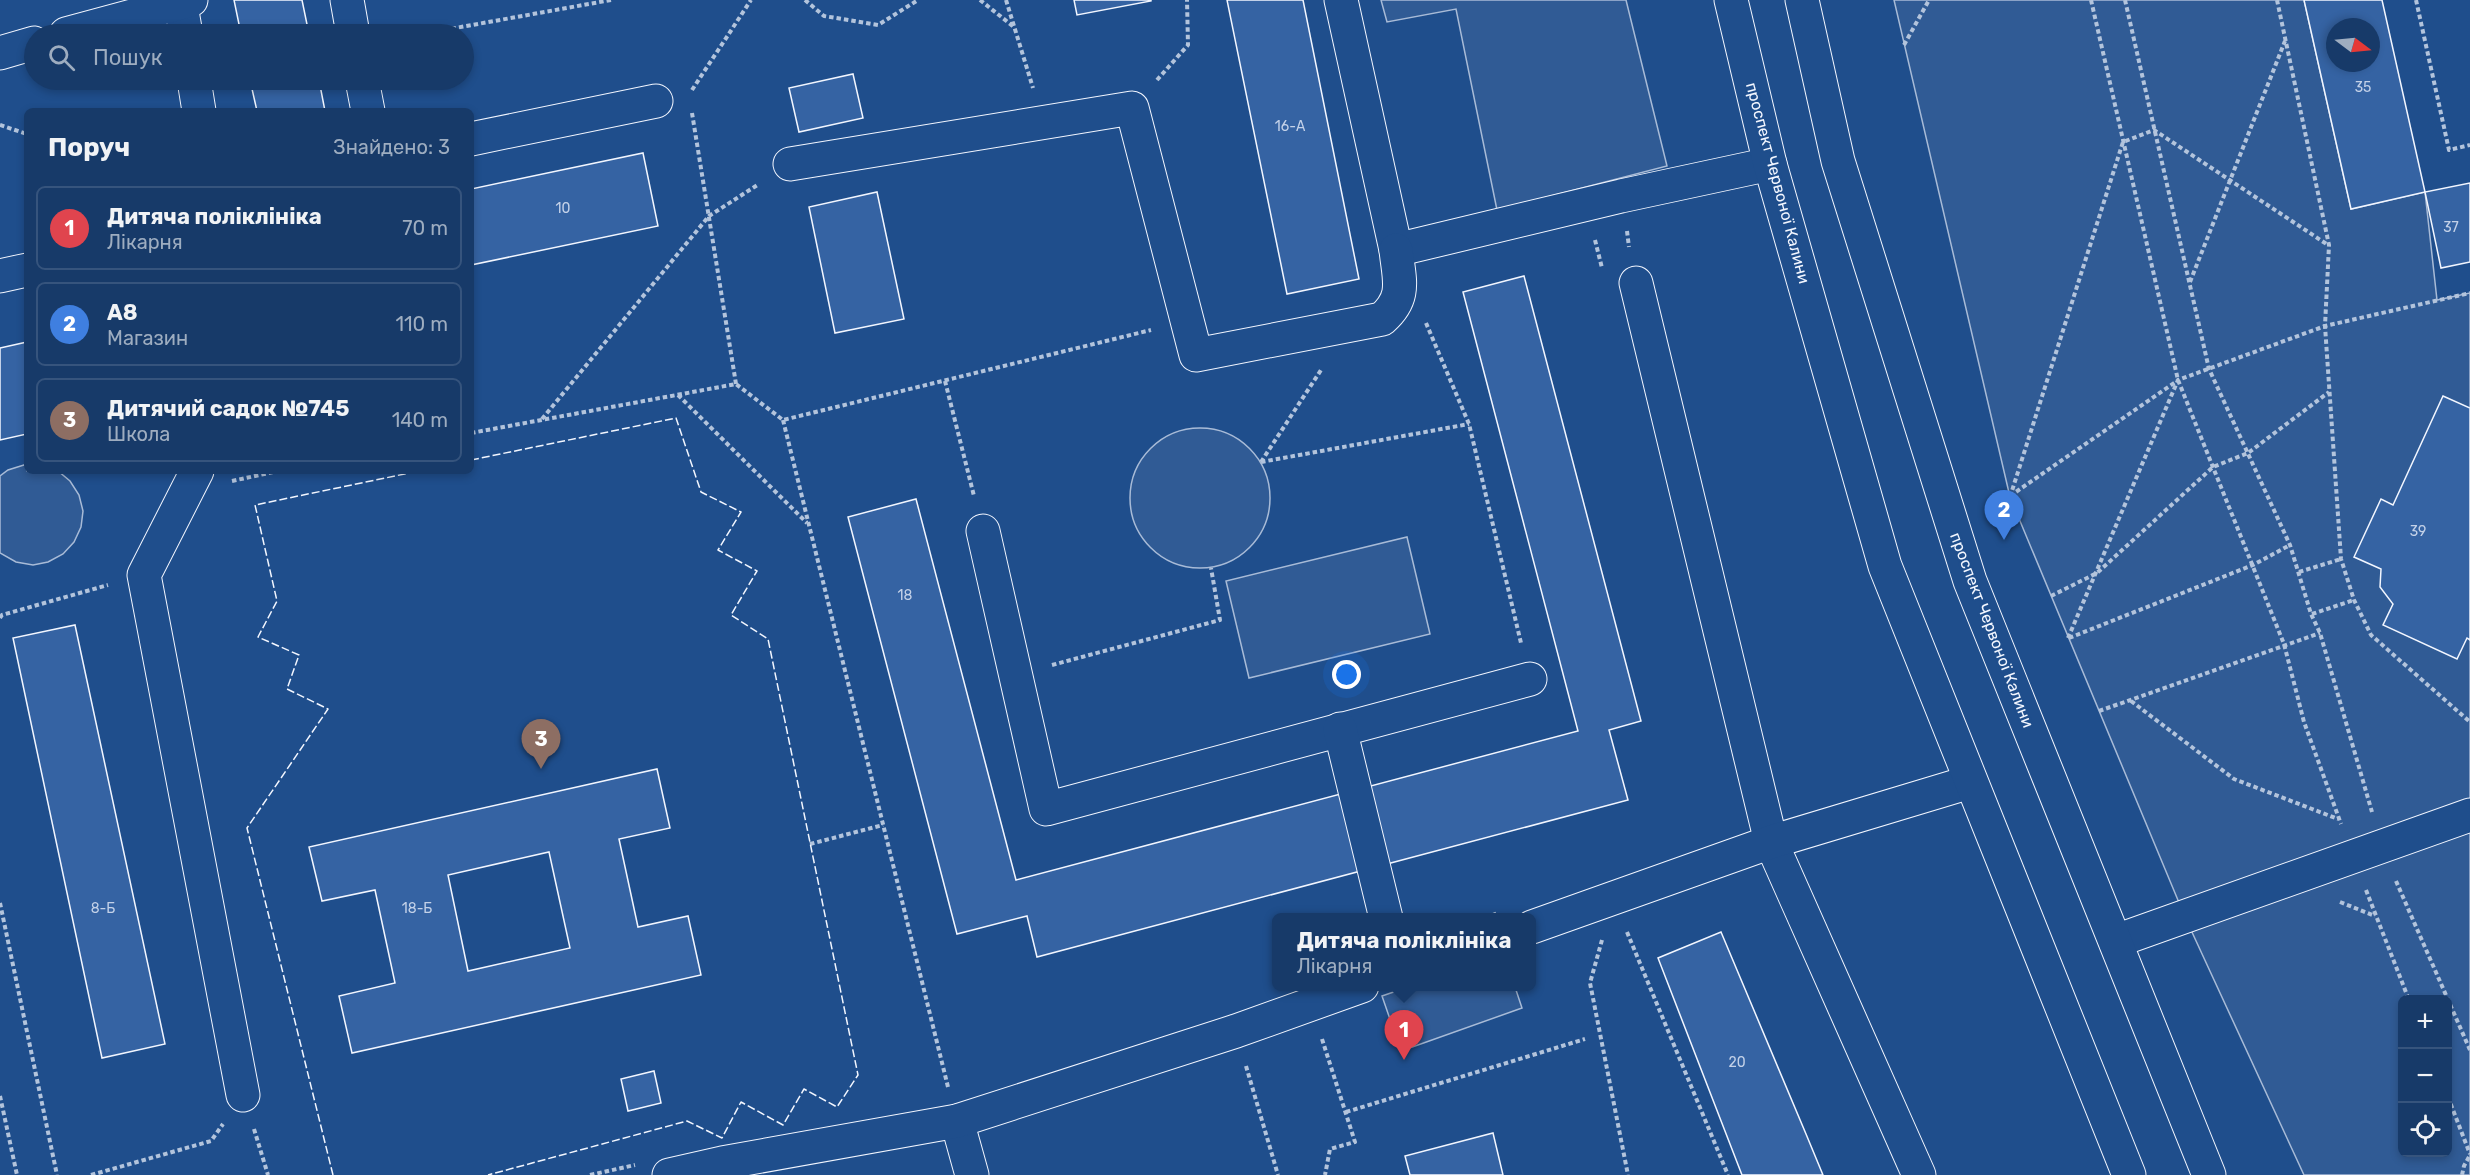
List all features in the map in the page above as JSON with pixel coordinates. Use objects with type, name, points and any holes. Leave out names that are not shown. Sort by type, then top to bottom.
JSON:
[{"type":"main road","points":[[347,0],[351,24]]},
{"type":"main road","points":[[790,164],[1132,108],[1196,355],[1382,319],[1393,309],[1400,296],[1396,250],[1341,0]]},
{"type":"main road","name":"проспект Червоної Калини","points":[[1731,0],[1770,164],[1886,566],[2129,1175]]},
{"type":"main road","name":"проспект Червоної Калини","points":[[1802,0],[1838,161],[1970,581],[2209,1175]]},
{"type":"main road","points":[[102,24],[184,1],[185,24]]},
{"type":"main road","points":[[0,52],[24,46]]},
{"type":"main road","points":[[196,90],[199,108]]},
{"type":"main road","points":[[364,90],[367,108]]},
{"type":"main road","points":[[474,138],[656,101]]},
{"type":"main road","points":[[1396,250],[1586,204],[1770,164]]},
{"type":"main road","points":[[0,276],[24,271]]},
{"type":"main road","points":[[1636,283],[1771,842],[1919,1175]]},
{"type":"main road","points":[[195,474],[144,575],[243,1095]]},
{"type":"main road","points":[[982,531],[1046,809],[1530,679]]},
{"type":"main road","points":[[1340,729],[1385,913]]},
{"type":"main road","points":[[1536,915],[1608,900],[1771,842],[1971,782]]},
{"type":"main road","points":[[2116,941],[2470,815]]},
{"type":"main road","points":[[669,1175],[726,1169],[957,1121],[1236,1031],[1350,991]]},
{"type":"main road","points":[[957,1121],[972,1175]]},
{"type":"path","points":[[474,25],[611,0]]},
{"type":"path","points":[[751,0],[689,94],[736,384],[783,420],[957,1121]]},
{"type":"path","points":[[805,0],[824,15],[878,25],[918,0]]},
{"type":"path","points":[[980,0],[1015,28]]},
{"type":"path","points":[[1006,0],[1044,123]]},
{"type":"path","points":[[1132,108],[1188,45],[1187,0]]},
{"type":"path","points":[[1904,45],[1929,0]]},
{"type":"path","points":[[2091,0],[2178,380],[2284,644],[2304,722],[2339,819],[2367,852],[2470,1050]]},
{"type":"path","points":[[2125,0],[2209,369],[2290,545],[2320,633],[2367,852],[2408,995]]},
{"type":"path","points":[[2277,0],[2329,245],[2325,326],[2341,559],[2354,600],[2371,635],[2470,722]]},
{"type":"path","points":[[2416,0],[2449,150],[2470,145]]},
{"type":"path","points":[[2189,283],[2286,39]]},
{"type":"path","points":[[656,101],[689,94]]},
{"type":"path","points":[[0,125],[24,133]]},
{"type":"path","points":[[2154,129],[2123,142],[2010,496],[2178,380],[2325,326],[2470,293]]},
{"type":"path","points":[[2154,129],[2329,245]]},
{"type":"path","points":[[541,420],[709,216],[790,164]]},
{"type":"path","points":[[1621,196],[1636,283]]},
{"type":"path","points":[[1586,204],[1603,273]]},
{"type":"path","points":[[1423,315],[1469,424],[1530,679]]},
{"type":"path","points":[[783,420],[1187,321]]},
{"type":"path","points":[[1349,326],[1261,462],[1469,424]]},
{"type":"path","points":[[2178,380],[2068,638],[2253,565],[2290,545]]},
{"type":"path","points":[[945,381],[982,531]]},
{"type":"path","points":[[474,432],[736,384]]},
{"type":"path","points":[[2051,596],[2097,573],[2213,467],[2248,453],[2329,391]]},
{"type":"path","points":[[677,395],[809,524]]},
{"type":"path","points":[[2298,572],[2341,559]]},
{"type":"path","points":[[1016,674],[1220,620],[1211,568]]},
{"type":"path","points":[[0,618],[2,615],[144,575]]},
{"type":"path","points":[[2312,614],[2354,600]]},
{"type":"path","points":[[2099,711],[2320,633]]},
{"type":"path","points":[[2131,701],[2234,779],[2339,819]]},
{"type":"path","points":[[810,844],[883,825]]},
{"type":"path","points":[[1608,900],[1607,926],[1590,983],[1628,1175]]},
{"type":"path","points":[[1608,900],[1728,1175]]},
{"type":"path","points":[[0,903],[57,1175]]},
{"type":"path","points":[[1311,1004],[1355,1142],[1330,1149],[1325,1175]]},
{"type":"path","points":[[1236,1031],[1278,1175]]},
{"type":"path","points":[[1346,1112],[1585,1039]]},
{"type":"path","points":[[0,1096],[17,1175]]},
{"type":"path","points":[[2450,1103],[2470,1155],[2463,1166],[2463,1175]]},
{"type":"path","points":[[91,1175],[211,1141]]},
{"type":"shaded area","points":[[1381,0],[1626,0],[1667,166],[1497,210],[1456,9],[1387,22]]},
{"type":"shaded area","points":[[1894,0],[2304,0],[2351,209],[2425,192],[2437,300],[2470,293],[2470,1175],[2304,1175],[2185,917],[2010,497]]},
{"type":"shaded area","points":[[1200,428],[1227,433],[1250,448],[1265,471],[1270,498],[1265,525],[1250,548],[1227,563],[1200,568],[1173,563],[1150,548],[1135,525],[1130,498],[1135,471],[1150,448],[1173,433]]},
{"type":"shaded area","points":[[24,465],[24,474],[62,474],[70,481],[79,495],[83,511],[81,527],[74,542],[63,554],[48,562],[33,565],[16,562],[0,553],[0,476],[8,470]]},
{"type":"shaded area","points":[[1407,537],[1430,634],[1249,678],[1226,581]]},
{"type":"shaded area","points":[[1396,991],[1516,991],[1522,1008],[1401,1051],[1382,996]]},
{"type":"building","points":[[234,0],[302,0],[307,24],[239,24]]},
{"type":"building","points":[[1074,0],[1151,0],[1151,1],[1077,15]]},
{"type":"building","points":[[1227,0],[1303,0],[1359,279],[1287,294]]},
{"type":"building","points":[[2304,0],[2382,0],[2425,192],[2351,209]]},
{"type":"building","points":[[853,74],[863,118],[799,132],[789,88]]},
{"type":"building","points":[[252,90],[321,90],[324,108],[256,108]]},
{"type":"building","points":[[643,153],[658,226],[474,264],[474,188]]},
{"type":"building","points":[[2470,183],[2470,262],[2441,268],[2425,192]]},
{"type":"building","points":[[877,192],[904,319],[835,333],[809,207]]},
{"type":"building","points":[[1524,276],[1641,721],[1609,730],[1628,800],[1037,957],[1027,916],[957,934],[848,517],[916,499],[1016,880],[1578,731],[1463,292]]},
{"type":"building","points":[[24,343],[24,435],[0,440],[0,348]]},
{"type":"building","points":[[2443,396],[2470,408],[2470,640],[2467,638],[2457,659],[2383,625],[2393,604],[2380,587],[2381,569],[2354,557],[2381,499],[2393,505]]},
{"type":"building","points":[[75,625],[165,1044],[102,1058],[13,638]]},
{"type":"building","points":[[657,769],[670,828],[619,839],[638,927],[688,916],[701,975],[352,1053],[339,996],[395,983],[375,890],[322,901],[309,847]],"holes":[[[549,852],[570,948],[468,971],[448,875]]]},
{"type":"building","points":[[1721,932],[1823,1175],[1742,1175],[1658,958]]},
{"type":"building","points":[[654,1071],[661,1103],[628,1111],[621,1079]]},
{"type":"building","points":[[1493,1133],[1503,1175],[1410,1175],[1405,1156]]},
{"type":"fence","points":[[474,459],[676,418],[701,492],[741,512],[718,550],[757,571],[731,615],[768,639],[858,1075],[837,1107],[804,1089],[783,1125],[741,1102],[722,1138],[687,1121],[488,1175]]},
{"type":"fence","points":[[333,1175],[247,828],[328,709],[287,689],[299,655],[258,637],[277,601],[255,505],[405,474]]},
{"type":"place","name":"А8","points":[[2004,540]]},
{"type":"place","name":"Дитячий садок №745","points":[[541,769]]},
{"type":"place","name":"Дитяча поліклініка","points":[[1404,1060]]}]
